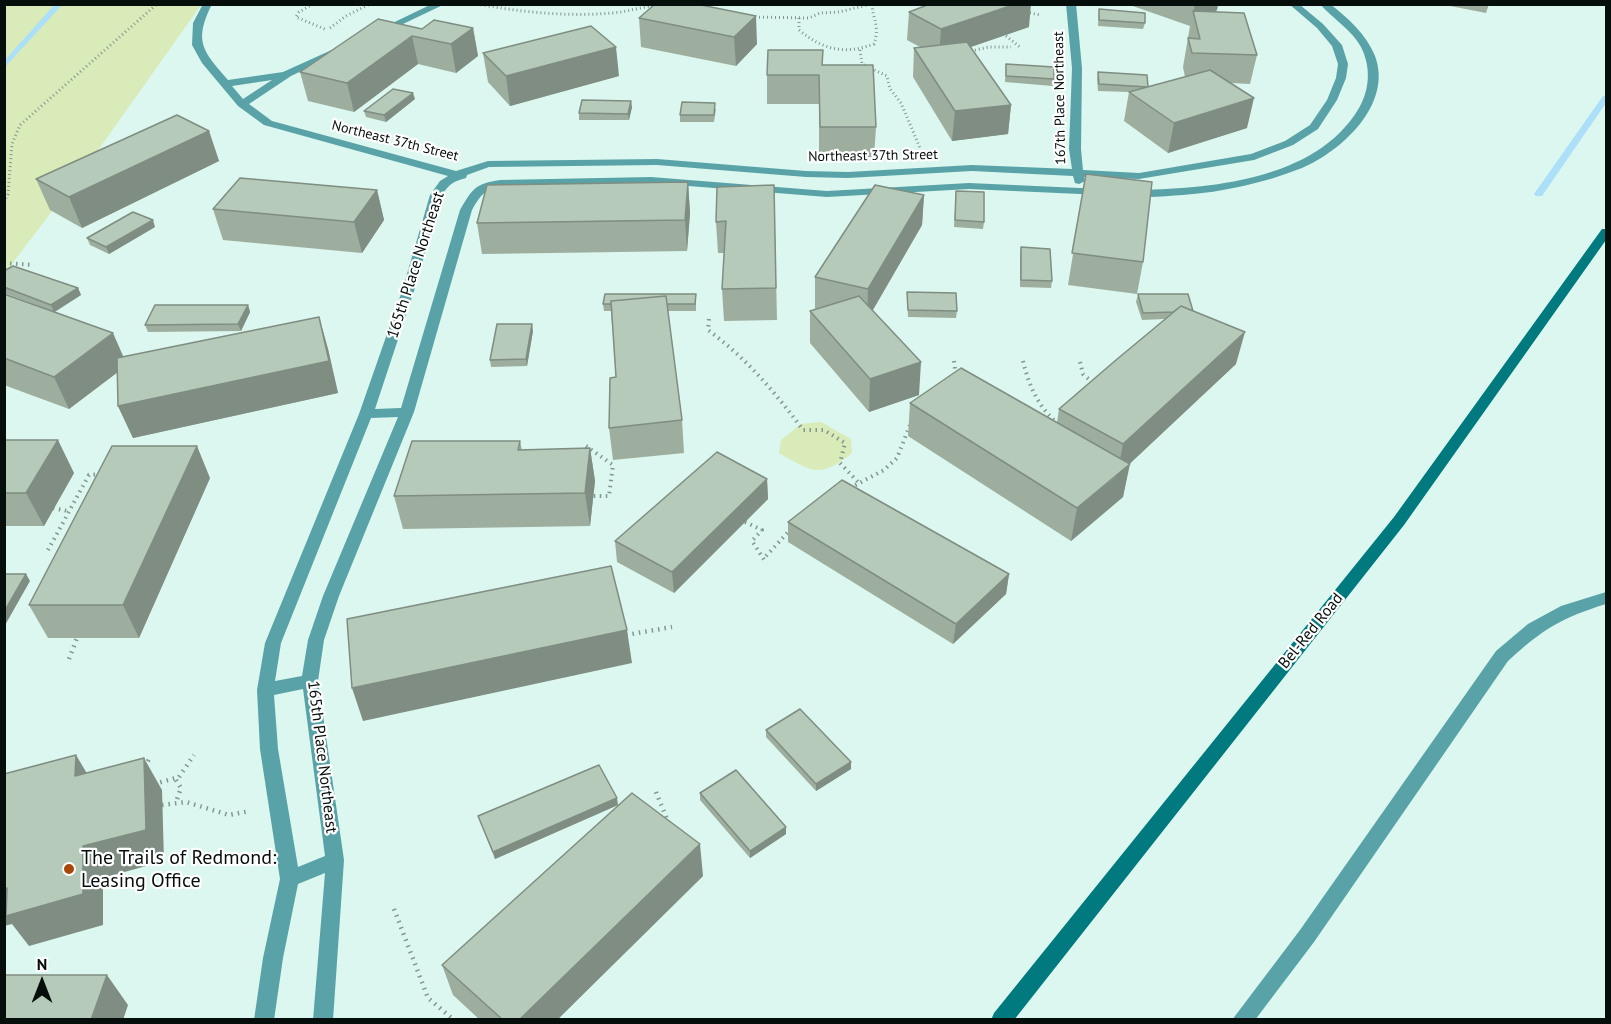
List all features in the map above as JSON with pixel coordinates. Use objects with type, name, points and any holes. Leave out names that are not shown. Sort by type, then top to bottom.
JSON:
[{"type":"main road","name":"Bel-Red Road","points":[[1001,1020],[1399,521],[1606,232]]},
{"type":"street","points":[[208,4],[198,22],[197,45],[206,61],[225,84],[287,74]]},
{"type":"street","points":[[373,35],[441,4]]},
{"type":"street","name":"167th Place Northeast","points":[[1071,4],[1077,68],[1075,148],[1077,173],[1082,191]]},
{"type":"street","name":"Northeast 37th Street","points":[[225,84],[242,104],[268,123],[458,174],[488,164],[657,162],[806,174],[848,175],[972,168],[1138,176],[1254,157],[1290,143],[1314,127],[1332,100],[1341,78],[1341,55],[1337,45],[1320,26],[1293,4]]},
{"type":"street","points":[[484,186],[500,183],[651,180],[827,194],[969,186],[1119,192],[1195,190],[1251,180],[1295,167],[1326,151],[1352,130],[1366,108],[1372,90],[1375,68],[1369,52],[1354,32],[1324,4]]},
{"type":"street","points":[[242,104],[287,74],[352,45]]},
{"type":"street","points":[[651,180],[657,162]]},
{"type":"street","points":[[1009,189],[1011,170]]},
{"type":"street","name":"165th Place Northeast","points":[[264,1020],[273,958],[290,879],[269,748],[265,690],[273,643],[366,414],[408,291],[436,195],[444,183],[458,174],[484,186],[477,191],[466,210],[407,412],[331,596],[316,640],[310,681],[335,860],[323,1020]]},
{"type":"street","points":[[366,414],[407,412]]},
{"type":"street","points":[[1242,1020],[1307,936],[1503,656],[1534,628],[1567,610],[1606,598]]},
{"type":"street","points":[[265,690],[310,681]]},
{"type":"street","points":[[290,879],[335,860]]},
{"type":"path","points":[[4,202],[8,194],[14,136],[20,124],[157,4]]},
{"type":"path","points":[[313,4],[299,12],[296,17],[328,30]]},
{"type":"path","points":[[477,4],[523,12],[571,14],[614,13],[650,5],[667,6]]},
{"type":"path","points":[[747,17],[799,18],[872,4],[871,10],[877,17],[877,36],[874,44],[860,50],[835,52],[799,30],[799,18]]},
{"type":"path","points":[[1021,10],[1040,15]]},
{"type":"path","points":[[1006,36],[1021,48]]},
{"type":"path","points":[[966,53],[989,47],[1011,47]]},
{"type":"path","points":[[860,50],[862,64],[887,76],[890,89],[901,103],[930,170]]},
{"type":"path","points":[[4,263],[34,266]]},
{"type":"path","points":[[709,319],[708,330],[735,349],[757,371],[778,395],[803,430],[824,430],[845,443],[840,463],[859,483]]},
{"type":"path","points":[[954,361],[957,382]]},
{"type":"path","points":[[1023,362],[1039,407],[1055,422],[1063,425]]},
{"type":"path","points":[[1080,362],[1083,374],[1095,385]]},
{"type":"path","points":[[845,491],[884,470],[897,458],[906,431],[913,421]]},
{"type":"path","points":[[585,446],[613,465],[609,496],[593,496]]},
{"type":"path","points":[[48,550],[89,474],[110,474]]},
{"type":"path","points":[[53,508],[68,512]]},
{"type":"path","points":[[745,522],[762,530],[752,541],[765,558],[777,542],[796,525]]},
{"type":"path","points":[[624,635],[672,627]]},
{"type":"path","points":[[69,659],[76,638]]},
{"type":"path","points":[[150,784],[176,780],[184,773],[194,755]]},
{"type":"path","points":[[142,772],[149,759]]},
{"type":"path","points":[[176,780],[182,789],[176,802]]},
{"type":"path","points":[[656,792],[670,828]]},
{"type":"path","points":[[162,805],[176,802],[192,803],[213,813],[228,815],[256,809]]},
{"type":"path","points":[[394,909],[428,998],[454,1020]]},
{"type":"green space","points":[[5,5],[201,5],[94,156],[5,273]]},
{"type":"green space","points":[[821,422],[851,439],[852,453],[832,467],[816,470],[800,465],[779,453],[781,440],[801,424]]},
{"type":"building","points":[[655,4],[696,4],[756,16],[734,37],[639,18]]},
{"type":"building","points":[[930,4],[1016,4],[941,29],[909,12]]},
{"type":"building","points":[[1099,9],[1145,13],[1145,23],[1099,20]]},
{"type":"building","points":[[1193,11],[1244,13],[1257,55],[1192,53],[1188,38],[1200,39]]},
{"type":"building","points":[[378,19],[422,29],[434,20],[473,28],[451,44],[412,36],[347,83],[300,72]]},
{"type":"building","points":[[591,26],[616,47],[506,76],[483,53]]},
{"type":"building","points":[[967,42],[1011,105],[955,111],[914,48]]},
{"type":"building","points":[[768,50],[823,50],[822,65],[873,65],[876,127],[820,127],[819,75],[767,75]]},
{"type":"building","points":[[1006,64],[1054,67],[1054,79],[1006,76]]},
{"type":"building","points":[[1210,70],[1254,98],[1174,123],[1129,92]]},
{"type":"building","points":[[1098,72],[1147,75],[1148,87],[1099,84]]},
{"type":"building","points":[[393,89],[413,93],[384,115],[364,111]]},
{"type":"building","points":[[582,100],[631,101],[628,114],[579,113]]},
{"type":"building","points":[[682,102],[715,103],[714,115],[680,115]]},
{"type":"building","points":[[177,115],[209,131],[69,197],[36,179]]},
{"type":"building","points":[[1086,174],[1152,182],[1143,262],[1072,253]]},
{"type":"building","points":[[240,178],[377,190],[354,222],[213,209]]},
{"type":"building","points":[[688,182],[685,220],[477,223],[487,185]]},
{"type":"building","points":[[774,185],[776,288],[722,289],[726,221],[716,222],[717,187]]},
{"type":"building","points":[[875,185],[924,195],[868,289],[815,277]]},
{"type":"building","points":[[956,191],[984,192],[984,222],[955,220]]},
{"type":"building","points":[[133,212],[153,220],[106,247],[87,238]]},
{"type":"building","points":[[1021,247],[1050,249],[1052,281],[1021,280]]},
{"type":"building","points":[[13,266],[78,288],[51,305],[4,287],[4,271]]},
{"type":"building","points":[[907,292],[956,293],[957,311],[908,310]]},
{"type":"building","points":[[4,294],[113,333],[54,377],[4,358]]},
{"type":"building","points":[[605,294],[696,294],[695,304],[667,304],[666,296],[611,301],[611,304],[603,304]]},
{"type":"building","points":[[1138,294],[1188,294],[1193,311],[1181,306],[1173,312],[1143,313]]},
{"type":"building","points":[[666,296],[682,420],[609,428],[610,378],[616,377],[611,301]]},
{"type":"building","points":[[859,296],[921,362],[870,379],[810,311]]},
{"type":"building","points":[[155,305],[248,305],[238,324],[145,325]]},
{"type":"building","points":[[1181,306],[1245,332],[1123,444],[1059,409],[1116,360]]},
{"type":"building","points":[[319,317],[329,361],[118,406],[117,358]]},
{"type":"building","points":[[497,324],[532,324],[526,359],[490,360]]},
{"type":"building","points":[[961,368],[1130,464],[1077,508],[910,403]]},
{"type":"building","points":[[4,440],[58,440],[26,493],[4,493]]},
{"type":"building","points":[[412,441],[520,441],[518,450],[590,448],[585,493],[394,496]]},
{"type":"building","points":[[112,446],[197,446],[123,605],[29,605]]},
{"type":"building","points":[[717,452],[767,479],[672,572],[615,541]]},
{"type":"building","points":[[842,480],[1009,574],[956,624],[788,522]]},
{"type":"building","points":[[611,566],[627,630],[352,688],[347,619]]},
{"type":"building","points":[[4,574],[26,574],[4,612]]},
{"type":"building","points":[[800,709],[851,762],[816,784],[766,730]]},
{"type":"building","name":"The Trails of Redmond: Leasing Office","points":[[76,755],[75,776],[144,758],[146,830],[83,846],[83,894],[6,916],[4,774]]},
{"type":"building","points":[[599,765],[617,798],[493,852],[478,816]]},
{"type":"building","points":[[736,770],[786,827],[750,851],[700,793]]},
{"type":"building","points":[[632,793],[700,844],[519,1020],[503,1020],[442,965]]},
{"type":"building","points":[[4,975],[107,975],[91,1020],[4,1020]]},
{"type":"waterway","points":[[4,66],[60,4]]},
{"type":"waterway","points":[[1539,194],[1606,98]]},
{"type":"place","name":"The Trails of Redmond: Leasing Office","points":[[69,869]]}]
